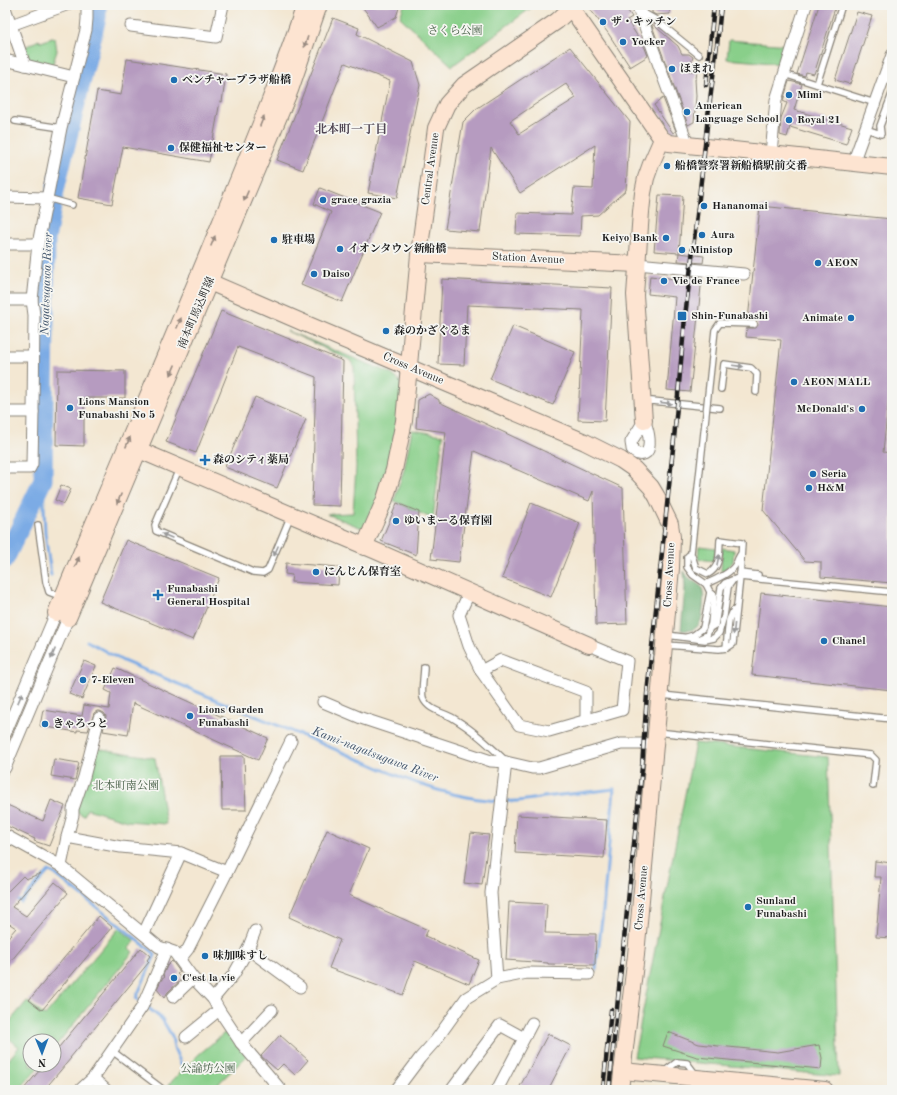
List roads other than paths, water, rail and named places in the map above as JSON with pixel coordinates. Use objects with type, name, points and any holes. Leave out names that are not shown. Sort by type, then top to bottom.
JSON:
[{"type":"street","points":[[11,25],[66,5]]},
{"type":"street","points":[[5,468],[30,468],[32,464],[34,315],[32,300],[38,244],[61,128],[86,30],[87,5]]},
{"type":"street","points":[[131,26],[216,37],[223,5]]},
{"type":"street","name":"南本町馬込町線","points":[[284,87],[305,5]]},
{"type":"street","name":"南本町馬込町線","points":[[62,615],[319,5]]},
{"type":"street","points":[[771,154],[776,100],[806,5]]},
{"type":"street","points":[[571,6],[662,139],[669,143],[892,167]]},
{"type":"street","name":"Central Avenue","points":[[364,547],[385,499],[394,470],[404,421],[419,254],[436,128],[447,104],[464,85],[557,21],[571,6]]},
{"type":"street","points":[[637,7],[688,145]]},
{"type":"street","points":[[5,8],[25,64]]},
{"type":"street","points":[[853,163],[875,103],[887,80],[892,55]]},
{"type":"street","points":[[5,60],[74,77]]},
{"type":"street","points":[[644,421],[635,295],[641,212],[646,178],[662,139]]},
{"type":"street","points":[[5,197],[47,198]]},
{"type":"street","points":[[5,244],[38,244]]},
{"type":"street","name":"Station Avenue","points":[[419,254],[637,264]]},
{"type":"street","points":[[637,264],[744,274]]},
{"type":"street","name":"南本町馬込町線","points":[[68,600],[139,450],[204,279]]},
{"type":"street","name":"Cross Avenue","points":[[204,279],[585,442],[621,460],[634,469],[651,487],[657,497],[670,524],[672,537],[672,568],[636,955],[620,1090]]},
{"type":"street","points":[[5,300],[32,300]]},
{"type":"street","points":[[5,356],[33,356]]},
{"type":"street","points":[[5,412],[33,412]]},
{"type":"street","points":[[139,450],[291,515],[469,592],[589,645],[627,661],[622,710],[549,731],[519,725],[481,671],[469,646],[459,615],[469,592]]},
{"type":"street","points":[[5,734],[62,615]]},
{"type":"street","points":[[5,768],[62,615]]},
{"type":"street","points":[[481,671],[501,660],[586,692],[586,721]]},
{"type":"street","points":[[323,702],[361,718],[491,761],[506,762],[532,768],[539,768],[621,744],[656,738]]},
{"type":"street","points":[[61,866],[73,815],[73,809],[84,777],[99,718]]},
{"type":"street","points":[[180,959],[188,949],[291,741]]},
{"type":"street","points":[[497,979],[491,893],[506,762]]},
{"type":"street","points":[[5,835],[61,866],[160,946],[174,952],[193,978],[213,999],[241,1043],[280,1090]]},
{"type":"street","points":[[67,837],[121,847],[181,853],[227,872]]},
{"type":"street","points":[[144,933],[181,853]]},
{"type":"street","points":[[213,999],[234,974],[248,949],[255,931]]},
{"type":"street","points":[[80,1090],[93,1078],[142,1007],[167,948]]},
{"type":"street","points":[[248,949],[300,987]]},
{"type":"street","points":[[396,1090],[420,1058],[436,1040],[466,998],[497,979],[527,973],[589,974]]},
{"type":"street","points":[[174,997],[193,978]]},
{"type":"street","points":[[186,1037],[219,1010]]},
{"type":"street","points":[[241,1043],[272,1010]]},
{"type":"street","points":[[497,1090],[532,1024]]},
{"type":"street","points":[[457,1090],[453,1088],[500,1025],[524,1038]]},
{"type":"street","points":[[622,1071],[825,1090]]},
{"type":"street","points":[[93,1078],[106,1090]]},
{"type":"lane","points":[[817,84],[842,5]]},
{"type":"lane","points":[[637,7],[656,20],[699,55]]},
{"type":"lane","points":[[784,74],[875,103]]},
{"type":"lane","points":[[866,129],[880,134],[880,126],[892,94]]},
{"type":"lane","points":[[15,121],[61,128]]},
{"type":"lane","points":[[47,198],[72,205]]},
{"type":"lane","points":[[666,640],[719,649],[726,648],[733,644],[742,542],[720,540],[717,566],[708,574],[696,568],[691,552],[714,330],[720,323],[731,322],[754,324]]},
{"type":"lane","points":[[721,389],[724,364],[751,368],[757,374],[756,392]]},
{"type":"lane","points":[[643,402],[652,401],[720,408]]},
{"type":"lane","points":[[179,467],[156,525],[156,531],[253,572],[263,573],[268,570],[291,515]]},
{"type":"lane","points":[[38,525],[46,582],[49,592],[68,600]]},
{"type":"lane","points":[[706,584],[731,570],[736,564],[741,551]]},
{"type":"lane","points":[[691,552],[687,557],[687,567],[694,575],[706,584],[710,592],[714,595],[708,635],[698,640]]},
{"type":"lane","points":[[740,575],[892,592]]},
{"type":"lane","points":[[710,628],[716,625],[721,588],[725,583],[740,575],[892,589]]},
{"type":"lane","points":[[685,638],[705,640],[714,638],[719,633],[724,616],[728,587],[733,580]]},
{"type":"lane","points":[[666,640],[685,638],[694,635],[703,628],[710,592]]},
{"type":"lane","points":[[424,667],[422,696],[427,705],[452,717],[467,727],[506,762]]},
{"type":"lane","points":[[660,695],[892,719]]},
{"type":"lane","points":[[656,738],[871,755],[876,760],[873,786]]},
{"type":"lane","points":[[111,1050],[160,1088]]},
{"type":"waterway","name":"Nagatsugawa River","points":[[5,559],[43,480],[46,239],[56,186],[97,17],[97,5]]},
{"type":"waterway","name":"Kami-nagatsugawa River","points":[[43,480],[45,533],[51,575]]},
{"type":"waterway","name":"Kami-nagatsugawa River","points":[[87,641],[123,661],[436,790],[472,798],[522,801],[614,789],[596,969]]},
{"type":"waterway","points":[[16,899],[21,902],[49,871],[55,874],[154,953],[155,955],[136,998],[142,1002]]},
{"type":"waterway","points":[[146,1006],[162,1019],[172,1036],[174,1048],[182,1066]]},
{"type":"railway","points":[[706,85],[714,5]]},
{"type":"railway","points":[[609,1090],[642,767],[647,694],[674,439],[685,317],[721,5]]},
{"type":"railway","points":[[603,1090],[611,1010]]},
{"type":"place","name":"ザ・キッチン","points":[[603,22]]},
{"type":"place","name":"Yocker","points":[[623,42]]},
{"type":"place","name":"ほまれ","points":[[672,69]]},
{"type":"place","name":"ベンチャープラザ船橋","points":[[174,80]]},
{"type":"place","name":"Mimi","points":[[789,95]]},
{"type":"place","name":"American Language School","points":[[687,112]]},
{"type":"place","name":"Royal 21","points":[[789,120]]},
{"type":"place","name":"保健福祉センター","points":[[171,148]]},
{"type":"place","name":"船橋警察署新船橋駅前交番","points":[[667,166]]},
{"type":"place","name":"grace grazia","points":[[323,200]]},
{"type":"place","name":"Hananomai","points":[[704,206]]},
{"type":"place","name":"Aura","points":[[702,235]]},
{"type":"place","name":"Keiyo Bank","points":[[666,238]]},
{"type":"place","name":"駐車場","points":[[274,240]]},
{"type":"place","name":"イオンタウン新船橋","points":[[340,249]]},
{"type":"place","name":"Ministop","points":[[682,250]]},
{"type":"place","name":"AEON","points":[[818,263]]},
{"type":"place","name":"Daiso","points":[[314,274]]},
{"type":"place","name":"Vie de France","points":[[664,281]]},
{"type":"place","name":"Shin-Funabashi","points":[[682,316]]},
{"type":"place","name":"Animate","points":[[851,318]]},
{"type":"place","name":"森のかざぐるま","points":[[386,331]]},
{"type":"place","name":"AEON MALL","points":[[794,382]]},
{"type":"place","name":"Lions Mansion Funabashi No 5","points":[[70,408]]},
{"type":"place","name":"McDonald's","points":[[862,409]]},
{"type":"place","name":"森のシティ薬局","points":[[205,460]]},
{"type":"place","name":"Seria","points":[[813,474]]},
{"type":"place","name":"H&M","points":[[809,488]]},
{"type":"place","name":"ゆいまーる保育園","points":[[396,521]]},
{"type":"place","name":"にんじん保育室","points":[[316,572]]},
{"type":"place","name":"Funabashi General Hospital","points":[[158,595]]},
{"type":"place","name":"Chanel","points":[[824,641]]},
{"type":"place","name":"7-Eleven","points":[[83,680]]},
{"type":"place","name":"Lions Garden Funabashi","points":[[190,716]]},
{"type":"place","name":"きゃろっと","points":[[45,724]]},
{"type":"place","name":"Sunland Funabashi","points":[[748,907]]},
{"type":"place","name":"味加味すし","points":[[205,956]]},
{"type":"place","name":"C'est la vie","points":[[174,978]]},
{"type":"district","name":"北本町一丁目","points":[[351,130]]},
{"type":"park label","name":"さくら公園","points":[[455,31]]},
{"type":"park label","name":"北本町南公園","points":[[126,786]]},
{"type":"park label","name":"公論坊公園","points":[[208,1069]]}]
